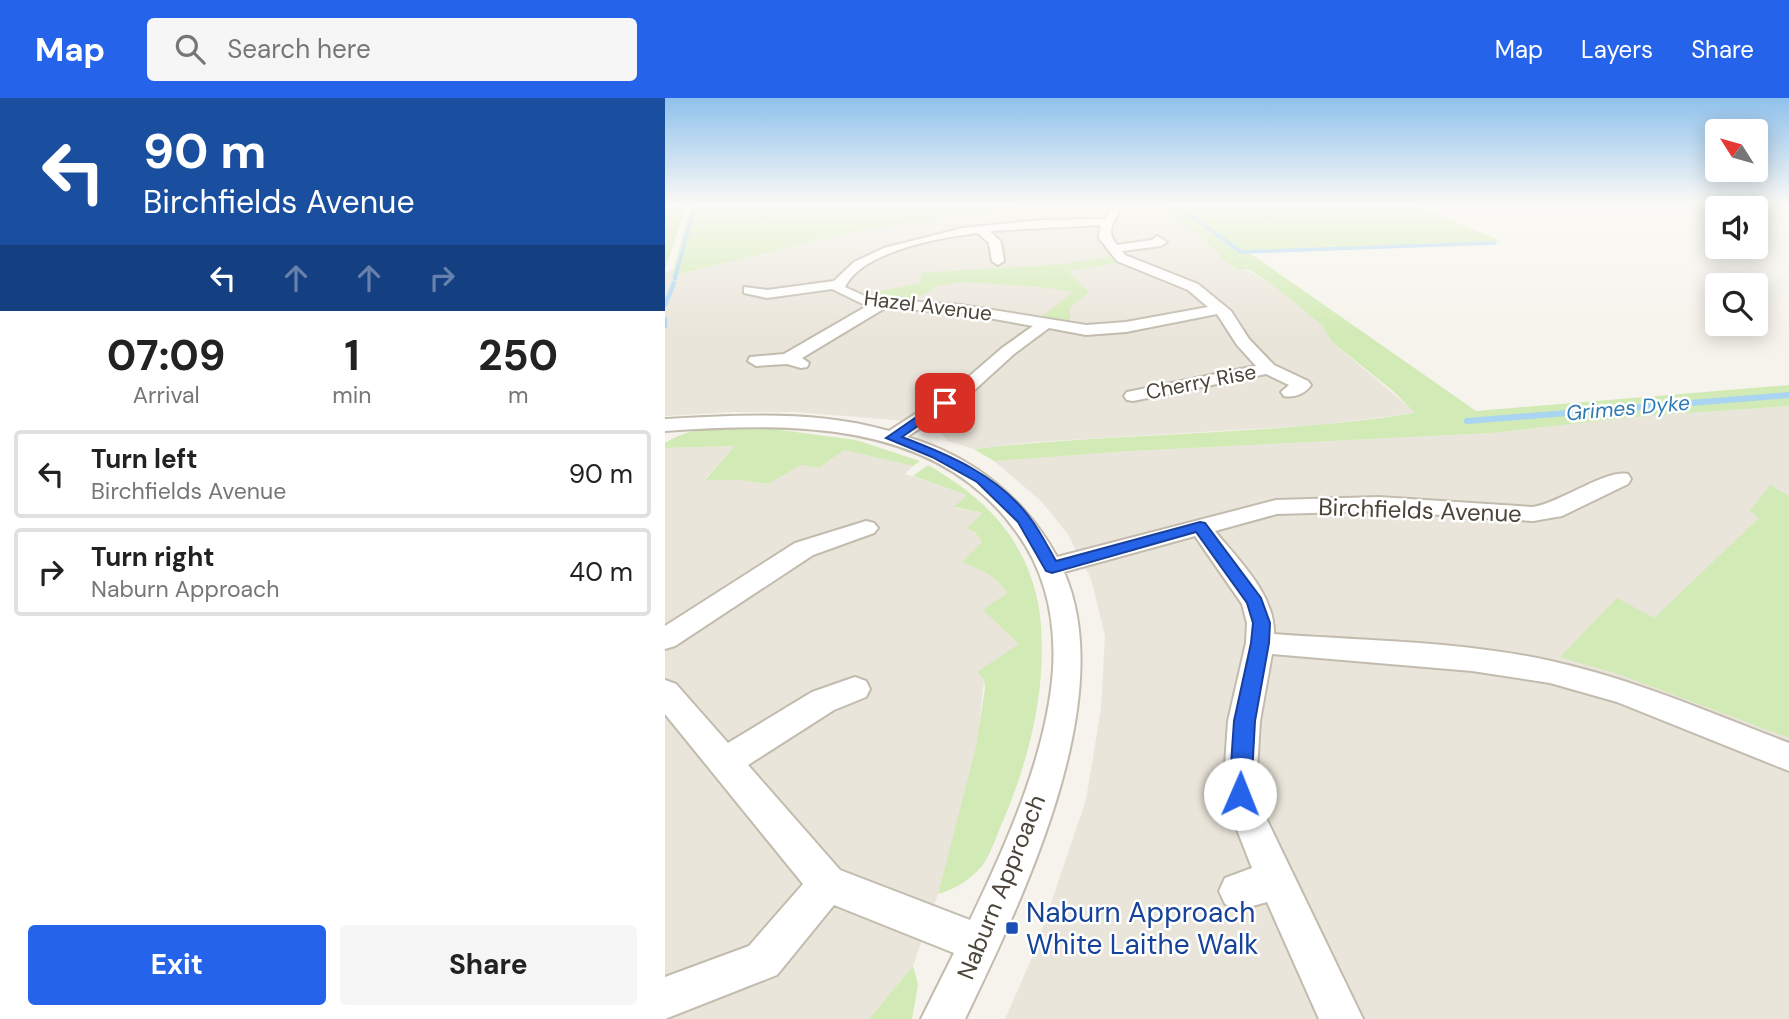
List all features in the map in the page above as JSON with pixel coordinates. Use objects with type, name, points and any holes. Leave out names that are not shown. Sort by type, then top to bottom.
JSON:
[{"type":"street","name":"Hazel Avenue","points":[[898,248],[856,266],[838,284],[839,289],[844,294],[866,302],[961,309],[1066,328],[1103,329],[1219,309]]},
{"type":"street","points":[[996,248],[998,261]]},
{"type":"street","points":[[1113,249],[1120,248]]},
{"type":"street","points":[[1113,249],[1121,258],[1193,287],[1230,320],[1243,342],[1268,369],[1302,385],[1290,392]]},
{"type":"street","points":[[749,290],[767,294],[838,284]]},
{"type":"street","points":[[753,305],[767,294]]},
{"type":"street","points":[[788,359],[881,304]]},
{"type":"street","points":[[892,438],[963,391],[1008,351],[1045,324]]},
{"type":"street","points":[[756,361],[788,359],[809,365]]},
{"type":"street","name":"Cherry Rise","points":[[1133,396],[1268,369]]},
{"type":"street","name":"Naburn Approach","points":[[666,426],[778,421],[851,428],[892,438],[937,454],[982,479],[1024,520],[1052,567],[1064,607],[1065,691],[1038,804],[980,944],[943,1019]]},
{"type":"street","name":"Birchfields Avenue","points":[[1052,567],[1276,508],[1329,503],[1379,504],[1533,514],[1554,511],[1620,478]]},
{"type":"street","points":[[1200,526],[1255,602],[1261,623],[1260,643],[1244,721],[1240,794],[1341,1019]]},
{"type":"street","points":[[665,639],[804,549],[866,528]]},
{"type":"street","points":[[1260,643],[1472,660],[1550,672],[1623,692],[1789,757]]},
{"type":"street","points":[[724,763],[823,701],[855,689]]},
{"type":"street","points":[[665,692],[827,884],[980,944]]},
{"type":"street","points":[[1238,891],[1277,880]]},
{"type":"street","points":[[665,998],[763,961],[827,884]]},
{"type":"shaded area","points":[[785,248],[1212,248],[1274,286],[1323,326],[1331,341],[1416,413],[1320,425],[1035,442],[974,449],[948,441],[932,423],[795,412],[665,416],[665,272],[673,270],[673,276]]},
{"type":"shaded area","points":[[1789,406],[1789,1019],[1005,1019],[1034,953],[1086,800],[1101,708],[1105,636],[1091,579],[1067,533],[1041,501],[994,461],[1131,451],[1491,433],[1645,416]]},
{"type":"shaded area","points":[[736,446],[705,479],[768,484],[801,465],[819,468],[844,450],[913,466],[905,474],[968,495],[955,508],[984,513],[975,532],[982,542],[963,562],[990,574],[1000,582],[1007,593],[984,610],[1020,645],[984,679],[977,747],[938,894],[913,966],[869,1019],[665,1019],[665,448]]},
{"type":"green space","points":[[665,248],[672,248],[665,270]]},
{"type":"green space","points":[[679,248],[787,248],[672,276]]},
{"type":"green space","name":"Grimes Dyke","points":[[1212,248],[1341,248],[1248,252],[1476,411],[1789,385],[1789,406],[1645,416],[1491,433],[1131,451],[994,461],[974,449],[1084,439],[1305,426],[1415,413],[1393,391],[1331,341],[1323,326],[1274,286],[1248,269],[1238,270],[1218,257],[1222,256]]},
{"type":"green space","points":[[1109,257],[1119,263],[1068,271],[1089,292],[1070,308],[1070,322],[1040,318],[1073,292],[1041,287],[963,282],[938,286],[911,301],[867,294],[920,283],[921,273],[1061,264]]},
{"type":"green space","points":[[703,429],[773,429],[856,440],[920,461],[913,466],[844,450],[819,468],[801,465],[768,484],[741,480],[705,480],[735,446],[665,448],[665,443],[677,436]]},
{"type":"green space","points":[[928,465],[971,494],[995,517],[1016,545],[1036,594],[1042,643],[1039,697],[1028,751],[994,842],[985,862],[972,876],[956,887],[938,894],[976,747],[985,688],[984,679],[977,672],[1019,644],[983,610],[1007,593],[1003,587],[988,574],[962,562],[982,542],[975,532],[967,528],[983,513],[954,507],[967,495],[913,476]]},
{"type":"green space","points":[[1770,485],[1789,496],[1789,738],[1621,675],[1560,657],[1617,598],[1654,618],[1759,518],[1750,511]]},
{"type":"green space","points":[[913,966],[918,985],[912,1019],[869,1019]]},
{"type":"waterway","points":[[676,275],[683,248]]},
{"type":"waterway","points":[[1235,248],[1241,252],[1354,248]]},
{"type":"waterway","points":[[675,278],[676,273]]},
{"type":"waterway","points":[[665,305],[674,283]]},
{"type":"waterway","points":[[665,319],[665,326]]},
{"type":"waterway","name":"Grimes Dyke","points":[[1467,421],[1789,395]]},
{"type":"place","name":"Naburn Approach White Laithe Walk","points":[[1012,928]]},
{"type":"route","points":[[945,403],[892,438],[937,454],[982,479],[1024,520],[1052,567],[1200,526],[1255,602],[1261,623],[1260,643],[1244,721],[1240,794]]}]
